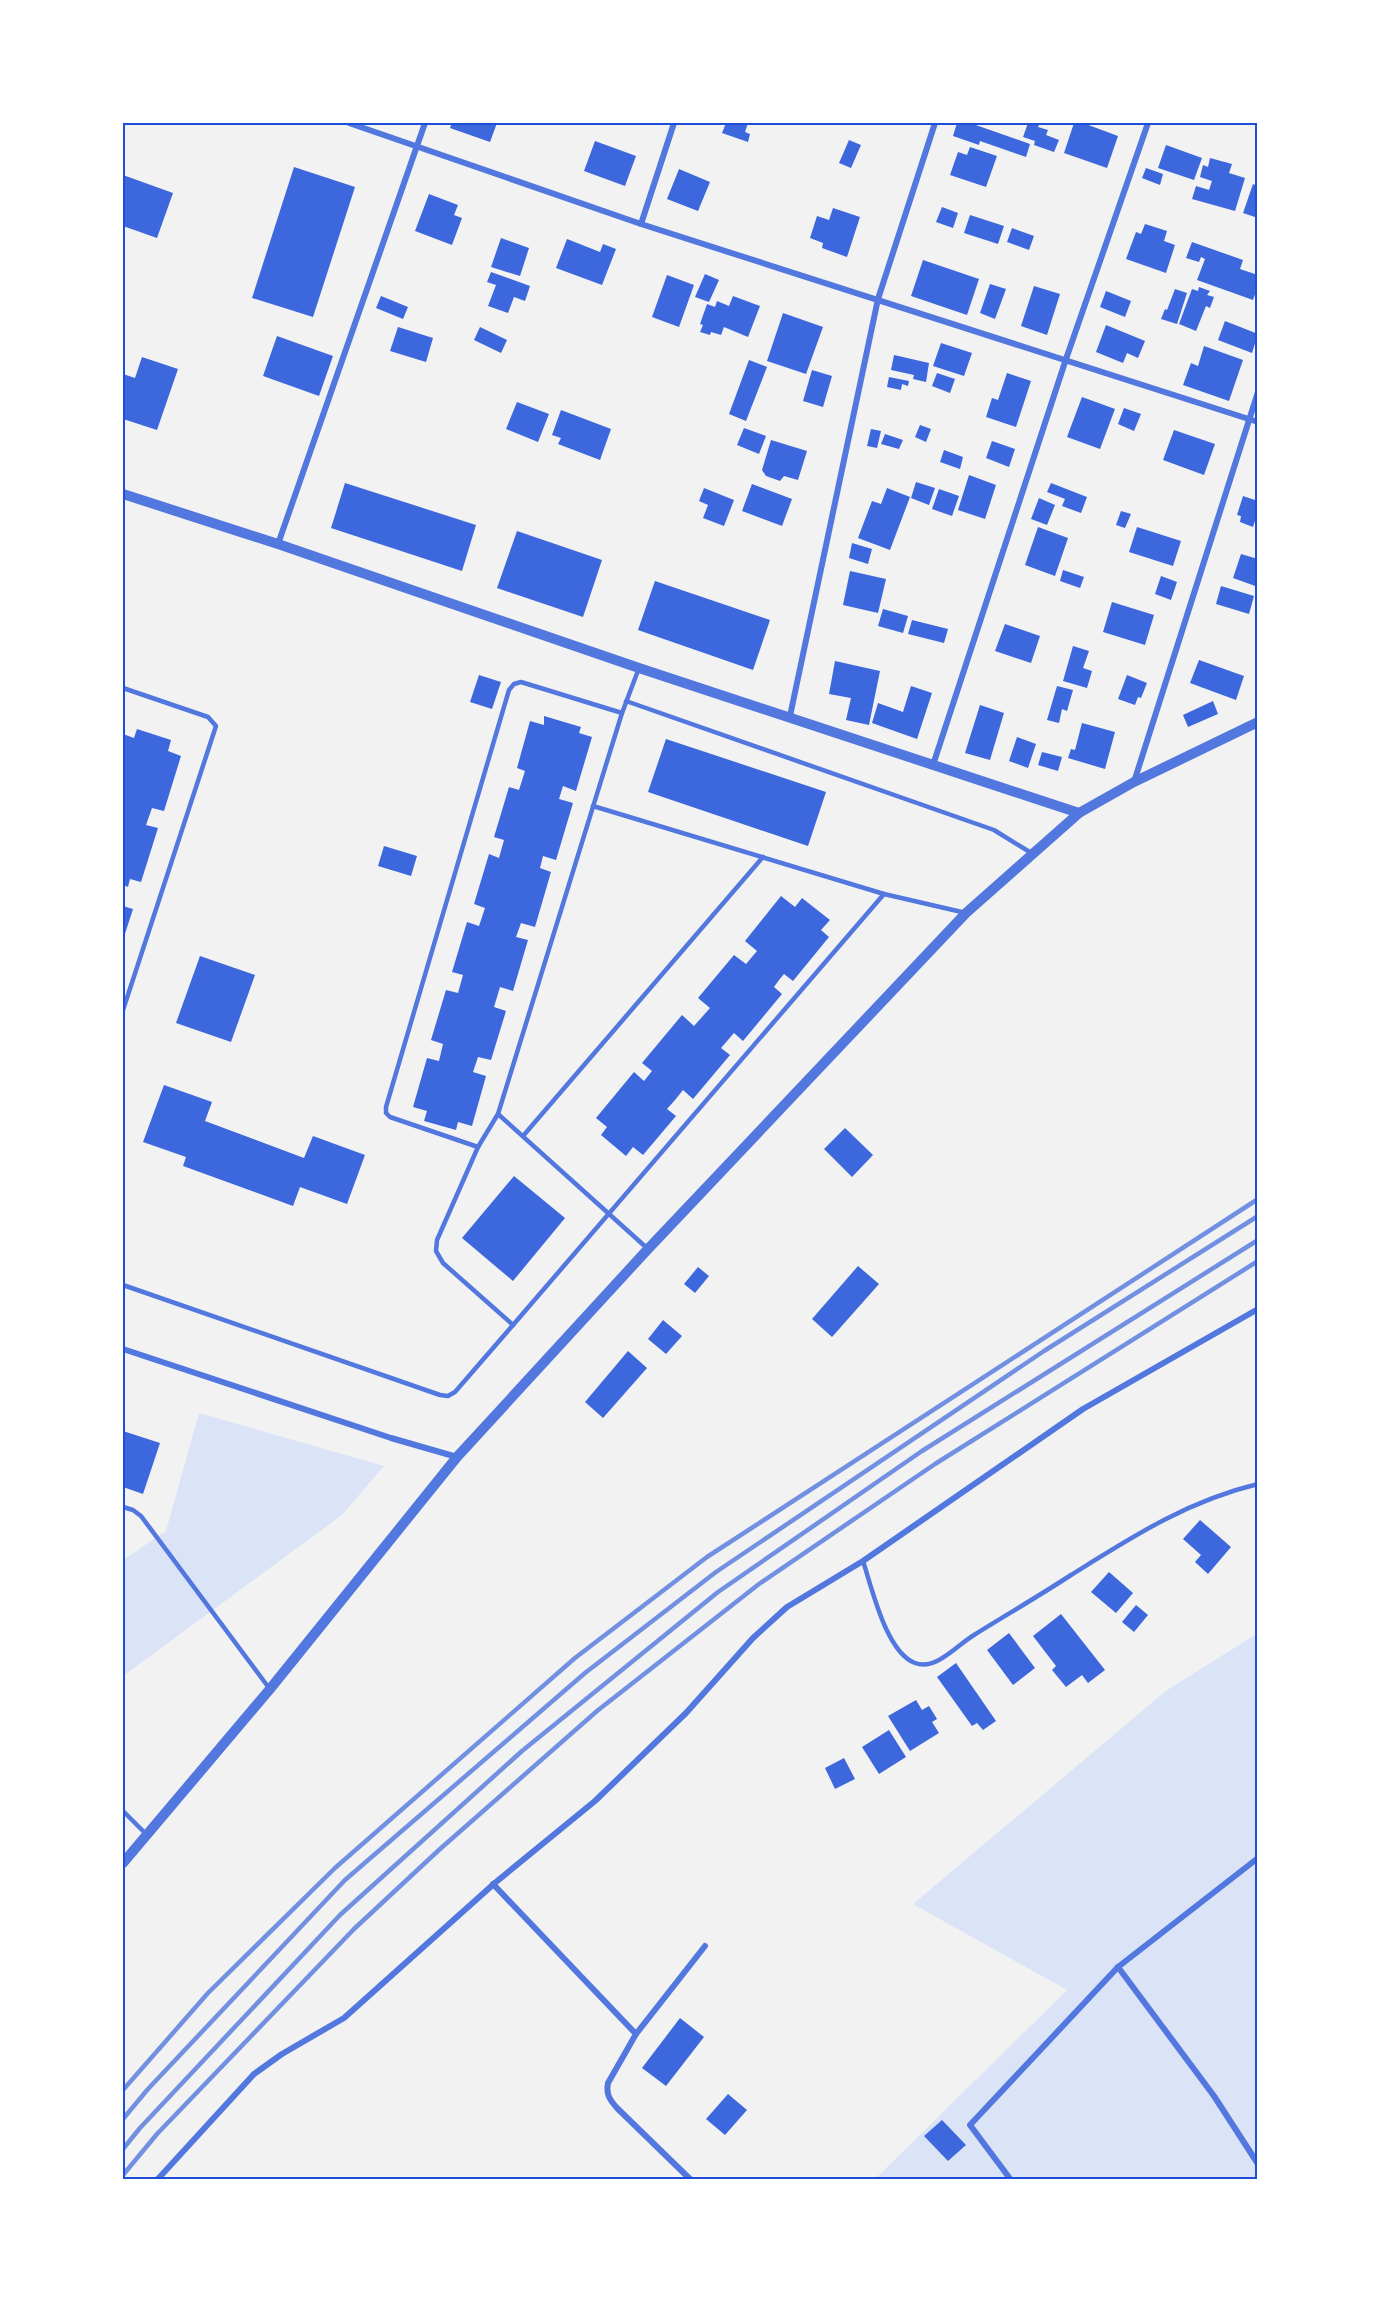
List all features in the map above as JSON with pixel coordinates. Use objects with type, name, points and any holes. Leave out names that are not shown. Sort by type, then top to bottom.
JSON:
[{"type":"street","points":[[349,123],[641,224],[1258,422]]},
{"type":"street","points":[[278,544],[425,123]]},
{"type":"street","points":[[641,224],[674,123]]},
{"type":"street","points":[[790,716],[878,299],[936,123]]},
{"type":"street","points":[[933,765],[1066,359],[1148,123]]},
{"type":"street","points":[[1134,782],[1258,392]]},
{"type":"street","points":[[123,494],[1079,813]]},
{"type":"street","points":[[123,1863],[270,1689],[457,1457],[648,1249],[966,913],[1079,813],[1134,782],[1258,722]]},
{"type":"street","points":[[157,2180],[254,2074],[282,2054],[344,2018],[493,1884],[595,1801],[662,1737],[771,1621],[788,1607],[863,1561],[1083,1409],[1258,1309]]},
{"type":"street","points":[[123,1349],[391,1438],[457,1457]]},
{"type":"street","points":[[1011,2180],[970,2125],[1118,1967],[1258,1858]]},
{"type":"street","points":[[493,1884],[636,2034]]},
{"type":"street","points":[[691,2180],[608,2097],[608,2083],[636,2034],[705,1946]]},
{"type":"street","points":[[1118,1967],[1214,2096],[1258,2164]]},
{"type":"lane","points":[[513,1325],[442,1263],[436,1251],[437,1240],[478,1147],[498,1114],[622,713],[639,668]]},
{"type":"lane","points":[[478,1147],[390,1117],[386,1113],[386,1107],[509,690],[514,684],[521,682],[622,713]]},
{"type":"lane","points":[[123,688],[208,717],[216,726],[123,1010]]},
{"type":"lane","points":[[626,702],[994,831],[1033,854]]},
{"type":"lane","points":[[593,806],[884,894],[966,913]]},
{"type":"lane","points":[[523,1136],[763,857]]},
{"type":"lane","points":[[123,1285],[448,1396],[455,1392],[884,894]]},
{"type":"lane","points":[[498,1114],[648,1249]]},
{"type":"lane","points":[[863,1561],[891,1641],[905,1658],[912,1662],[933,1664],[973,1636],[1182,1509],[1258,1484]]},
{"type":"lane","points":[[123,1507],[141,1516],[270,1689]]},
{"type":"lane","points":[[123,1811],[147,1835]]},
{"type":"shaded area","points":[[199,1413],[384,1466],[342,1515],[123,1676],[123,1560],[166,1531]]},
{"type":"shaded area","points":[[1258,1633],[1258,2180],[874,2180],[1067,1990],[913,1904],[1167,1690]]},
{"type":"building","points":[[452,123],[497,123],[490,142],[450,128]]},
{"type":"building","points":[[726,123],[748,123],[745,132],[750,134],[748,142],[722,133]]},
{"type":"building","points":[[957,123],[970,123],[1030,144],[1026,157],[980,141],[979,145],[953,136]]},
{"type":"building","points":[[1028,123],[1040,123],[1038,127],[1048,130],[1046,135],[1059,140],[1054,152],[1034,145],[1035,141],[1023,137]]},
{"type":"building","points":[[1074,123],[1083,123],[1118,136],[1107,168],[1064,153]]},
{"type":"building","points":[[849,140],[861,145],[851,168],[839,163]]},
{"type":"building","points":[[595,141],[636,156],[625,186],[584,171]]},
{"type":"building","points":[[1166,145],[1202,158],[1194,180],[1158,168]]},
{"type":"building","points":[[970,147],[997,156],[986,187],[950,175],[958,152],[967,155]]},
{"type":"building","points":[[1210,158],[1232,164],[1229,173],[1245,178],[1235,211],[1192,199],[1196,186],[1209,190],[1212,181],[1200,177],[1203,165],[1208,167]]},
{"type":"building","points":[[294,167],[355,187],[313,317],[252,298]]},
{"type":"building","points":[[1146,168],[1163,174],[1160,185],[1142,178]]},
{"type":"building","points":[[679,169],[710,182],[698,211],[667,199]]},
{"type":"building","points":[[123,175],[173,193],[157,238],[123,226]]},
{"type":"building","points":[[1253,184],[1258,186],[1258,218],[1243,213]]},
{"type":"building","points":[[429,194],[458,205],[454,215],[462,218],[452,245],[415,231]]},
{"type":"building","points":[[942,207],[958,213],[953,228],[936,222]]},
{"type":"building","points":[[833,208],[860,217],[847,257],[822,248],[823,243],[810,238],[817,216],[829,220]]},
{"type":"building","points":[[970,215],[1004,226],[998,244],[964,233]]},
{"type":"building","points":[[1145,224],[1167,231],[1164,241],[1175,245],[1166,273],[1126,259],[1136,232],[1141,234]]},
{"type":"building","points":[[1012,228],[1034,236],[1029,250],[1007,242]]},
{"type":"building","points":[[501,238],[529,248],[520,276],[491,267]]},
{"type":"building","points":[[567,239],[600,252],[603,244],[616,249],[602,285],[556,268]]},
{"type":"building","points":[[1192,242],[1243,260],[1240,269],[1258,275],[1258,286],[1253,300],[1197,280],[1205,259],[1201,257],[1199,262],[1186,258]]},
{"type":"building","points":[[923,260],[979,279],[967,315],[911,296]]},
{"type":"building","points":[[491,272],[530,286],[525,301],[514,297],[508,313],[488,306],[496,285],[487,282]]},
{"type":"building","points":[[705,274],[719,280],[709,302],[695,297]]},
{"type":"building","points":[[667,275],[694,285],[679,327],[652,317]]},
{"type":"building","points":[[990,284],[1006,289],[995,319],[980,313]]},
{"type":"building","points":[[1034,286],[1060,294],[1047,335],[1021,326]]},
{"type":"building","points":[[1199,287],[1210,291],[1207,295],[1214,297],[1210,308],[1206,306],[1196,331],[1179,324],[1192,289],[1198,291]]},
{"type":"building","points":[[1175,289],[1187,293],[1177,324],[1161,319]]},
{"type":"building","points":[[1106,291],[1131,301],[1125,317],[1100,307]]},
{"type":"building","points":[[381,296],[408,307],[403,319],[376,308]]},
{"type":"building","points":[[733,296],[760,306],[748,337],[724,327],[721,335],[700,332],[703,325],[700,324],[707,304],[715,307],[717,301],[729,306]]},
{"type":"building","points":[[783,313],[823,327],[806,374],[767,361]]},
{"type":"building","points":[[1225,321],[1258,334],[1252,353],[1218,340]]},
{"type":"building","points":[[1106,325],[1145,341],[1138,358],[1127,353],[1123,363],[1096,352]]},
{"type":"building","points":[[398,327],[433,338],[426,362],[390,351]]},
{"type":"building","points":[[480,327],[507,340],[501,353],[474,340]]},
{"type":"building","points":[[277,336],[333,356],[319,396],[263,376]]},
{"type":"building","points":[[941,343],[972,353],[964,376],[933,366]]},
{"type":"building","points":[[1204,346],[1243,360],[1229,401],[1183,385],[1191,363],[1198,366]]},
{"type":"building","points":[[894,355],[929,363],[926,382],[913,379],[914,375],[891,370]]},
{"type":"building","points":[[142,357],[178,369],[157,430],[123,419],[123,374],[135,378]]},
{"type":"building","points":[[749,360],[767,367],[746,421],[729,414]]},
{"type":"building","points":[[812,370],[832,376],[823,407],[803,401]]},
{"type":"building","points":[[937,373],[955,379],[950,393],[932,386]]},
{"type":"building","points":[[1007,373],[1031,381],[1016,427],[986,417],[992,398],[998,400]]},
{"type":"building","points":[[889,377],[909,381],[908,386],[902,384],[901,390],[887,387]]},
{"type":"building","points":[[1082,397],[1115,409],[1100,449],[1067,437]]},
{"type":"building","points":[[517,402],[549,414],[538,442],[506,429]]},
{"type":"building","points":[[1124,408],[1141,414],[1134,431],[1118,424]]},
{"type":"building","points":[[561,410],[611,429],[600,460],[558,444],[561,438],[552,435]]},
{"type":"building","points":[[920,425],[931,429],[926,442],[915,437]]},
{"type":"building","points":[[744,428],[766,436],[759,454],[737,445]]},
{"type":"building","points":[[871,429],[881,431],[877,448],[867,446]]},
{"type":"building","points":[[1174,430],[1215,444],[1204,475],[1163,460]]},
{"type":"building","points":[[885,434],[903,440],[899,449],[881,444]]},
{"type":"building","points":[[771,440],[807,451],[798,480],[784,476],[780,481],[766,476],[762,470]]},
{"type":"building","points":[[992,441],[1015,449],[1009,467],[986,458]]},
{"type":"building","points":[[944,450],[963,457],[960,469],[940,462]]},
{"type":"building","points":[[969,475],[996,485],[985,519],[958,510]]},
{"type":"building","points":[[916,482],[935,488],[929,505],[911,498]]},
{"type":"building","points":[[345,483],[476,525],[462,571],[331,528]]},
{"type":"building","points":[[1051,483],[1087,497],[1081,513],[1062,506],[1065,499],[1047,492]]},
{"type":"building","points":[[752,484],[792,499],[782,526],[742,511]]},
{"type":"building","points":[[704,488],[734,500],[724,526],[703,518],[708,505],[699,501]]},
{"type":"building","points":[[887,488],[910,497],[890,550],[858,538],[872,501],[881,504]]},
{"type":"building","points":[[939,489],[959,496],[952,516],[932,509]]},
{"type":"building","points":[[1243,496],[1258,501],[1258,512],[1253,527],[1240,522],[1241,516],[1237,515]]},
{"type":"building","points":[[1039,498],[1055,505],[1047,525],[1031,519]]},
{"type":"building","points":[[1121,511],[1131,514],[1125,528],[1116,525]]},
{"type":"building","points":[[1038,527],[1068,538],[1055,576],[1025,565]]},
{"type":"building","points":[[1137,527],[1181,541],[1173,566],[1129,552]]},
{"type":"building","points":[[517,531],[602,560],[583,617],[497,588]]},
{"type":"building","points":[[852,543],[872,549],[868,564],[849,558]]},
{"type":"building","points":[[1241,554],[1258,559],[1258,587],[1233,578]]},
{"type":"building","points":[[1063,570],[1084,577],[1080,588],[1060,581]]},
{"type":"building","points":[[850,571],[886,579],[878,613],[843,605]]},
{"type":"building","points":[[1161,576],[1177,582],[1171,600],[1155,594]]},
{"type":"building","points":[[655,581],[770,620],[753,670],[638,630]]},
{"type":"building","points":[[1221,586],[1254,596],[1249,614],[1216,604]]},
{"type":"building","points":[[1112,602],[1154,615],[1145,645],[1103,632]]},
{"type":"building","points":[[883,609],[908,616],[903,633],[878,626]]},
{"type":"building","points":[[912,620],[948,629],[944,643],[908,634]]},
{"type":"building","points":[[1005,624],[1040,636],[1031,663],[995,651]]},
{"type":"building","points":[[1073,646],[1089,651],[1083,668],[1092,671],[1087,688],[1063,681]]},
{"type":"building","points":[[1199,660],[1244,676],[1236,700],[1190,683]]},
{"type":"building","points":[[835,661],[880,671],[869,725],[846,720],[851,698],[829,694]]},
{"type":"building","points":[[479,675],[501,682],[492,709],[470,702]]},
{"type":"building","points":[[1127,675],[1147,683],[1141,698],[1138,697],[1135,705],[1118,699]]},
{"type":"building","points":[[911,686],[932,693],[917,739],[872,723],[878,703],[903,712]]},
{"type":"building","points":[[1057,686],[1073,690],[1067,711],[1062,709],[1059,723],[1047,720]]},
{"type":"building","points":[[1213,701],[1218,714],[1188,727],[1183,715]]},
{"type":"building","points":[[980,705],[1004,713],[990,760],[965,753]]},
{"type":"building","points":[[544,716],[581,727],[579,733],[592,737],[576,791],[563,786],[559,799],[573,803],[556,860],[543,856],[540,868],[551,872],[535,927],[521,923],[516,937],[528,940],[513,991],[500,987],[494,1007],[506,1011],[491,1060],[478,1057],[473,1072],[486,1076],[472,1126],[458,1122],[456,1130],[424,1121],[427,1111],[413,1107],[427,1058],[439,1061],[443,1044],[431,1040],[446,990],[458,993],[463,975],[452,972],[467,922],[479,926],[485,908],[474,904],[489,854],[499,858],[504,840],[494,837],[509,787],[519,790],[525,771],[517,768],[530,721],[544,725]]},
{"type":"building","points":[[1082,723],[1115,732],[1105,769],[1068,758],[1071,749],[1075,750]]},
{"type":"building","points":[[137,729],[171,740],[168,751],[181,756],[164,811],[152,808],[146,825],[158,828],[141,882],[130,879],[128,887],[123,885],[123,734],[134,738]]},
{"type":"building","points":[[1017,737],[1036,744],[1028,768],[1009,761]]},
{"type":"building","points":[[666,739],[826,792],[808,846],[648,792]]},
{"type":"building","points":[[1042,752],[1062,757],[1058,771],[1038,765]]},
{"type":"building","points":[[384,846],[417,856],[411,876],[378,866]]},
{"type":"building","points":[[781,896],[795,907],[802,898],[830,920],[821,930],[829,937],[793,981],[784,974],[779,980],[774,987],[782,994],[743,1041],[734,1033],[721,1048],[730,1055],[693,1099],[683,1090],[667,1109],[676,1116],[643,1155],[633,1147],[626,1156],[601,1135],[607,1127],[596,1118],[634,1072],[644,1081],[652,1071],[642,1063],[682,1015],[694,1026],[710,1008],[698,998],[734,955],[746,964],[757,951],[745,941]]},
{"type":"building","points":[[123,906],[133,909],[123,940]]},
{"type":"building","points":[[200,956],[255,975],[231,1042],[176,1023]]},
{"type":"building","points":[[164,1085],[212,1102],[205,1121],[304,1158],[313,1136],[365,1155],[347,1204],[300,1187],[293,1206],[183,1166],[186,1157],[143,1142]]},
{"type":"building","points":[[845,1128],[873,1155],[852,1177],[824,1149]]},
{"type":"building","points":[[514,1176],[565,1218],[513,1281],[462,1238]]},
{"type":"building","points":[[858,1266],[879,1284],[832,1337],[812,1319]]},
{"type":"building","points":[[698,1267],[709,1276],[695,1293],[684,1284]]},
{"type":"building","points":[[663,1320],[682,1336],[666,1354],[648,1339]]},
{"type":"building","points":[[628,1351],[647,1368],[603,1418],[585,1402]]},
{"type":"building","points":[[123,1431],[160,1443],[143,1494],[123,1487]]},
{"type":"building","points":[[1200,1520],[1231,1547],[1208,1574],[1195,1562],[1201,1555],[1183,1539]]},
{"type":"building","points":[[1109,1572],[1133,1593],[1116,1613],[1091,1592]]},
{"type":"building","points":[[1136,1605],[1148,1615],[1134,1632],[1122,1622]]},
{"type":"building","points":[[1061,1614],[1105,1670],[1088,1683],[1082,1675],[1066,1687],[1052,1670],[1056,1666],[1033,1636]]},
{"type":"building","points":[[1009,1633],[1035,1668],[1013,1685],[987,1650]]},
{"type":"building","points":[[956,1663],[996,1721],[983,1730],[977,1723],[972,1726],[937,1677]]},
{"type":"building","points":[[916,1700],[922,1710],[929,1706],[937,1719],[932,1722],[939,1733],[910,1751],[888,1716]]},
{"type":"building","points":[[889,1730],[906,1757],[879,1774],[862,1747]]},
{"type":"building","points":[[844,1758],[855,1779],[835,1789],[825,1768]]},
{"type":"building","points":[[680,2018],[704,2037],[666,2086],[642,2068]]},
{"type":"building","points":[[728,2094],[747,2110],[725,2135],[706,2119]]},
{"type":"building","points":[[942,2120],[966,2145],[948,2161],[924,2136]]},
{"type":"railway","points":[[123,2090],[208,1993],[335,1868],[575,1658],[707,1557],[1258,1199]]},
{"type":"railway","points":[[123,2119],[148,2089],[345,1880],[585,1673],[716,1572],[1044,1351],[1258,1216]]},
{"type":"railway","points":[[123,2149],[140,2128],[340,1915],[522,1751],[718,1592],[922,1451],[1258,1240]]},
{"type":"railway","points":[[123,2175],[157,2134],[354,1929],[440,1849],[597,1711],[759,1584],[935,1464],[1258,1261]]}]
